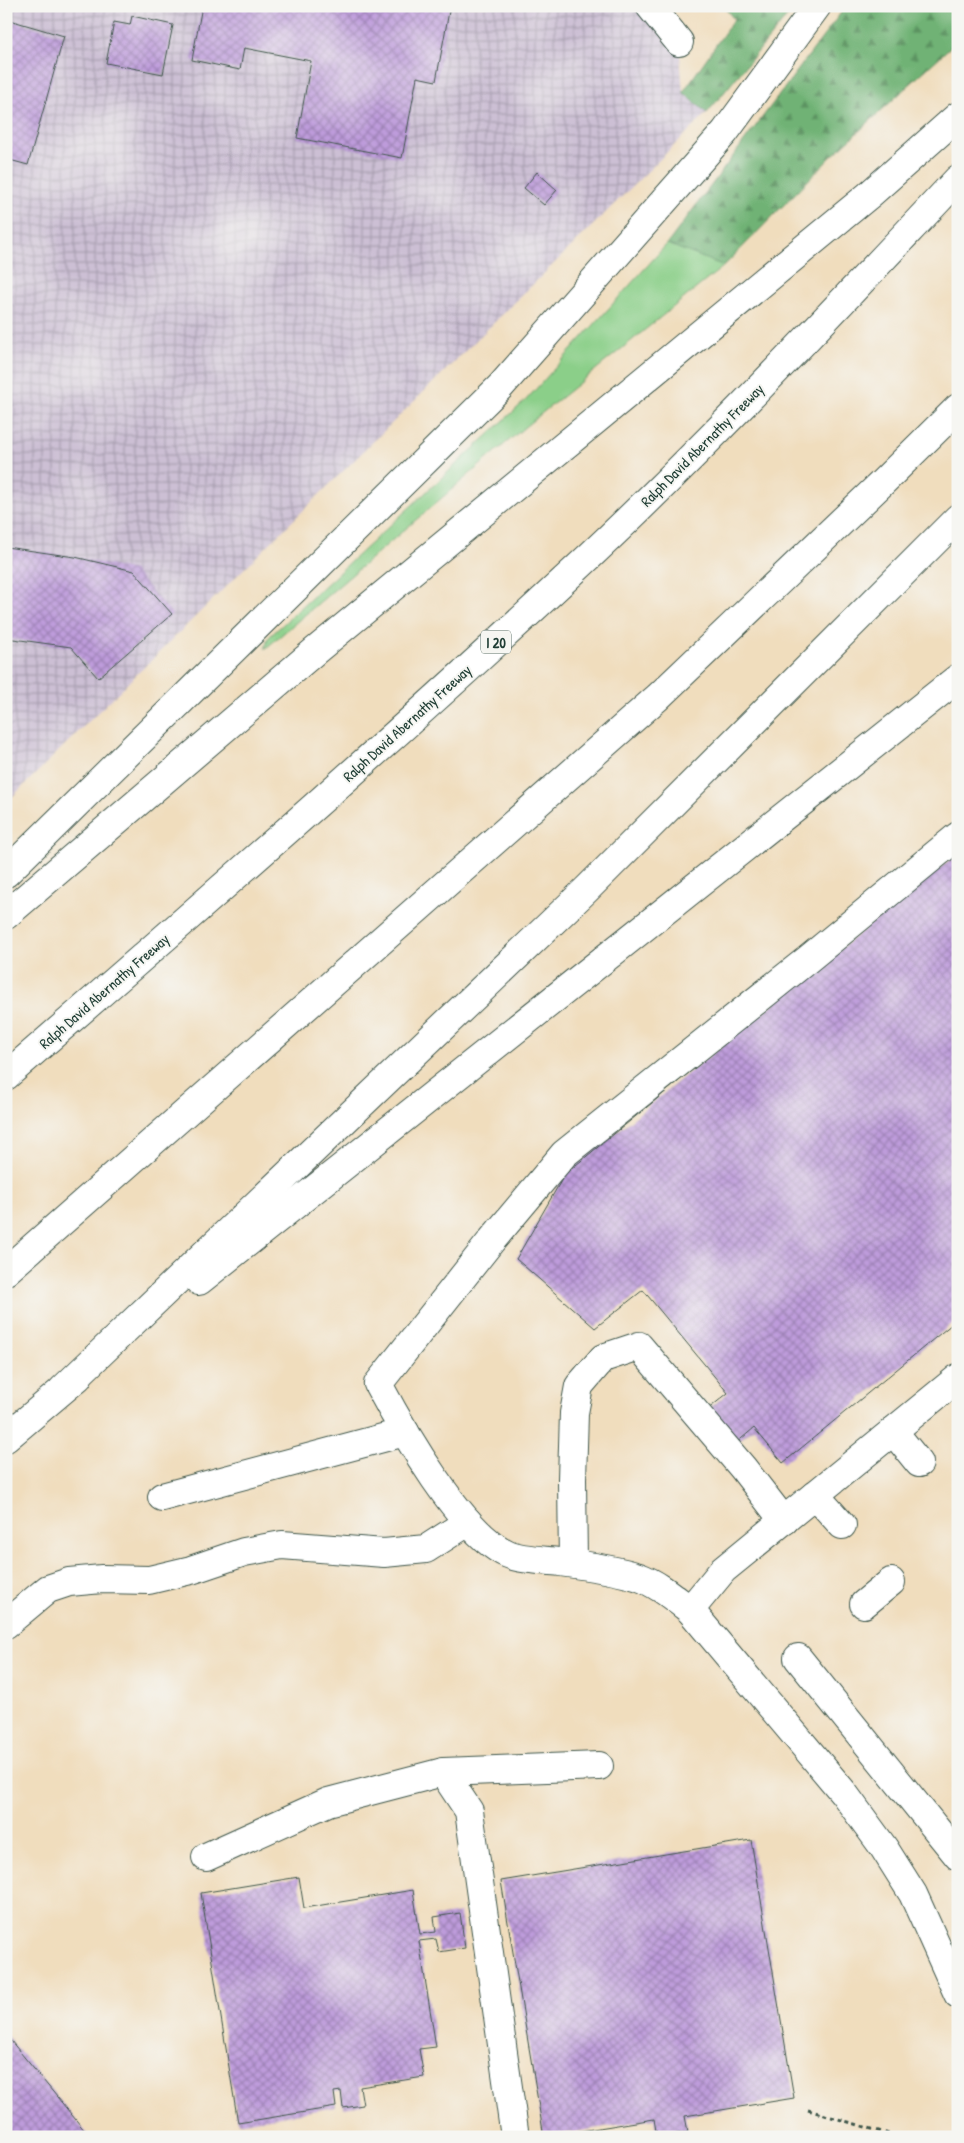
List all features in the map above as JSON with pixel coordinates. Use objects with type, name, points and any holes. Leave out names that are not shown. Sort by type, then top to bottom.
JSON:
[{"type":"main road","points":[[650,6],[678,42]]},
{"type":"main road","points":[[6,874],[500,387],[725,132],[817,6]]},
{"type":"main road","points":[[6,915],[315,651],[870,195],[958,116]]},
{"type":"main road","name":"Ralph David Abernathy Freeway","points":[[6,1076],[328,795],[578,568],[803,343],[958,179]]},
{"type":"main road","points":[[6,1271],[658,697],[884,482],[958,408]]},
{"type":"main road","points":[[63,1389],[586,890],[958,518]]},
{"type":"main road","points":[[6,1438],[63,1389],[958,678]]},
{"type":"main road","points":[[958,836],[564,1154],[486,1247],[378,1384],[404,1432],[457,1510],[485,1541],[508,1555],[573,1563],[639,1577],[662,1588],[690,1610],[843,1792],[884,1848],[913,1894],[958,1994]]},
{"type":"main road","points":[[573,1563],[572,1479],[574,1423],[579,1386],[603,1358],[639,1346],[743,1468],[784,1521]]},
{"type":"main road","points":[[690,1610],[723,1570],[958,1378]]},
{"type":"main road","points":[[893,1431],[919,1462]]},
{"type":"main road","points":[[162,1497],[404,1432]]},
{"type":"main road","points":[[815,1495],[842,1525]]},
{"type":"main road","points":[[6,1624],[48,1589],[69,1582],[102,1579],[149,1580],[191,1570],[244,1552],[282,1545],[384,1553],[426,1549],[468,1522]]},
{"type":"main road","points":[[864,1604],[891,1582]]},
{"type":"main road","points":[[798,1658],[958,1856]]},
{"type":"main road","points":[[206,1856],[328,1802],[443,1772],[599,1766]]},
{"type":"main road","points":[[443,1772],[469,1810],[515,2137]]},
{"type":"path","points":[[808,2110],[899,2137]]},
{"type":"shaded area","points":[[6,6],[650,6],[679,42],[683,92],[707,113],[6,803]]},
{"type":"green space","points":[[723,6],[796,6],[707,113],[683,92],[734,19]]},
{"type":"green space","points":[[846,6],[958,6],[958,40],[832,156],[724,266],[667,244]]},
{"type":"green space","points":[[667,244],[724,266],[526,426],[265,649],[268,638],[526,400]]},
{"type":"building","points":[[202,6],[450,6],[436,81],[417,77],[402,158],[297,138],[311,61],[244,48],[240,70],[192,60]]},
{"type":"building","points":[[132,16],[173,25],[163,74],[106,63],[114,22],[130,25]]},
{"type":"building","points":[[6,19],[64,36],[28,165],[6,159]]},
{"type":"building","points":[[537,172],[557,190],[544,205],[524,188]]},
{"type":"building","points":[[6,547],[75,557],[134,571],[172,614],[98,678],[71,647],[6,638]]},
{"type":"building","points":[[958,853],[958,1319],[783,1463],[754,1428],[735,1444],[707,1410],[728,1393],[643,1290],[595,1328],[516,1259],[565,1174]]},
{"type":"building","points":[[751,1840],[794,2098],[685,2116],[688,2132],[657,2137],[654,2119],[544,2137],[501,1881]]},
{"type":"building","points":[[299,1877],[304,1908],[413,1890],[420,1934],[436,1932],[434,1917],[460,1913],[465,1948],[439,1952],[436,1939],[419,1941],[436,2047],[419,2049],[424,2077],[360,2087],[363,2105],[343,2108],[341,2091],[334,2092],[336,2107],[238,2123],[201,1893]]},
{"type":"building","points":[[6,2035],[90,2137],[10,2137],[6,2133]]}]
